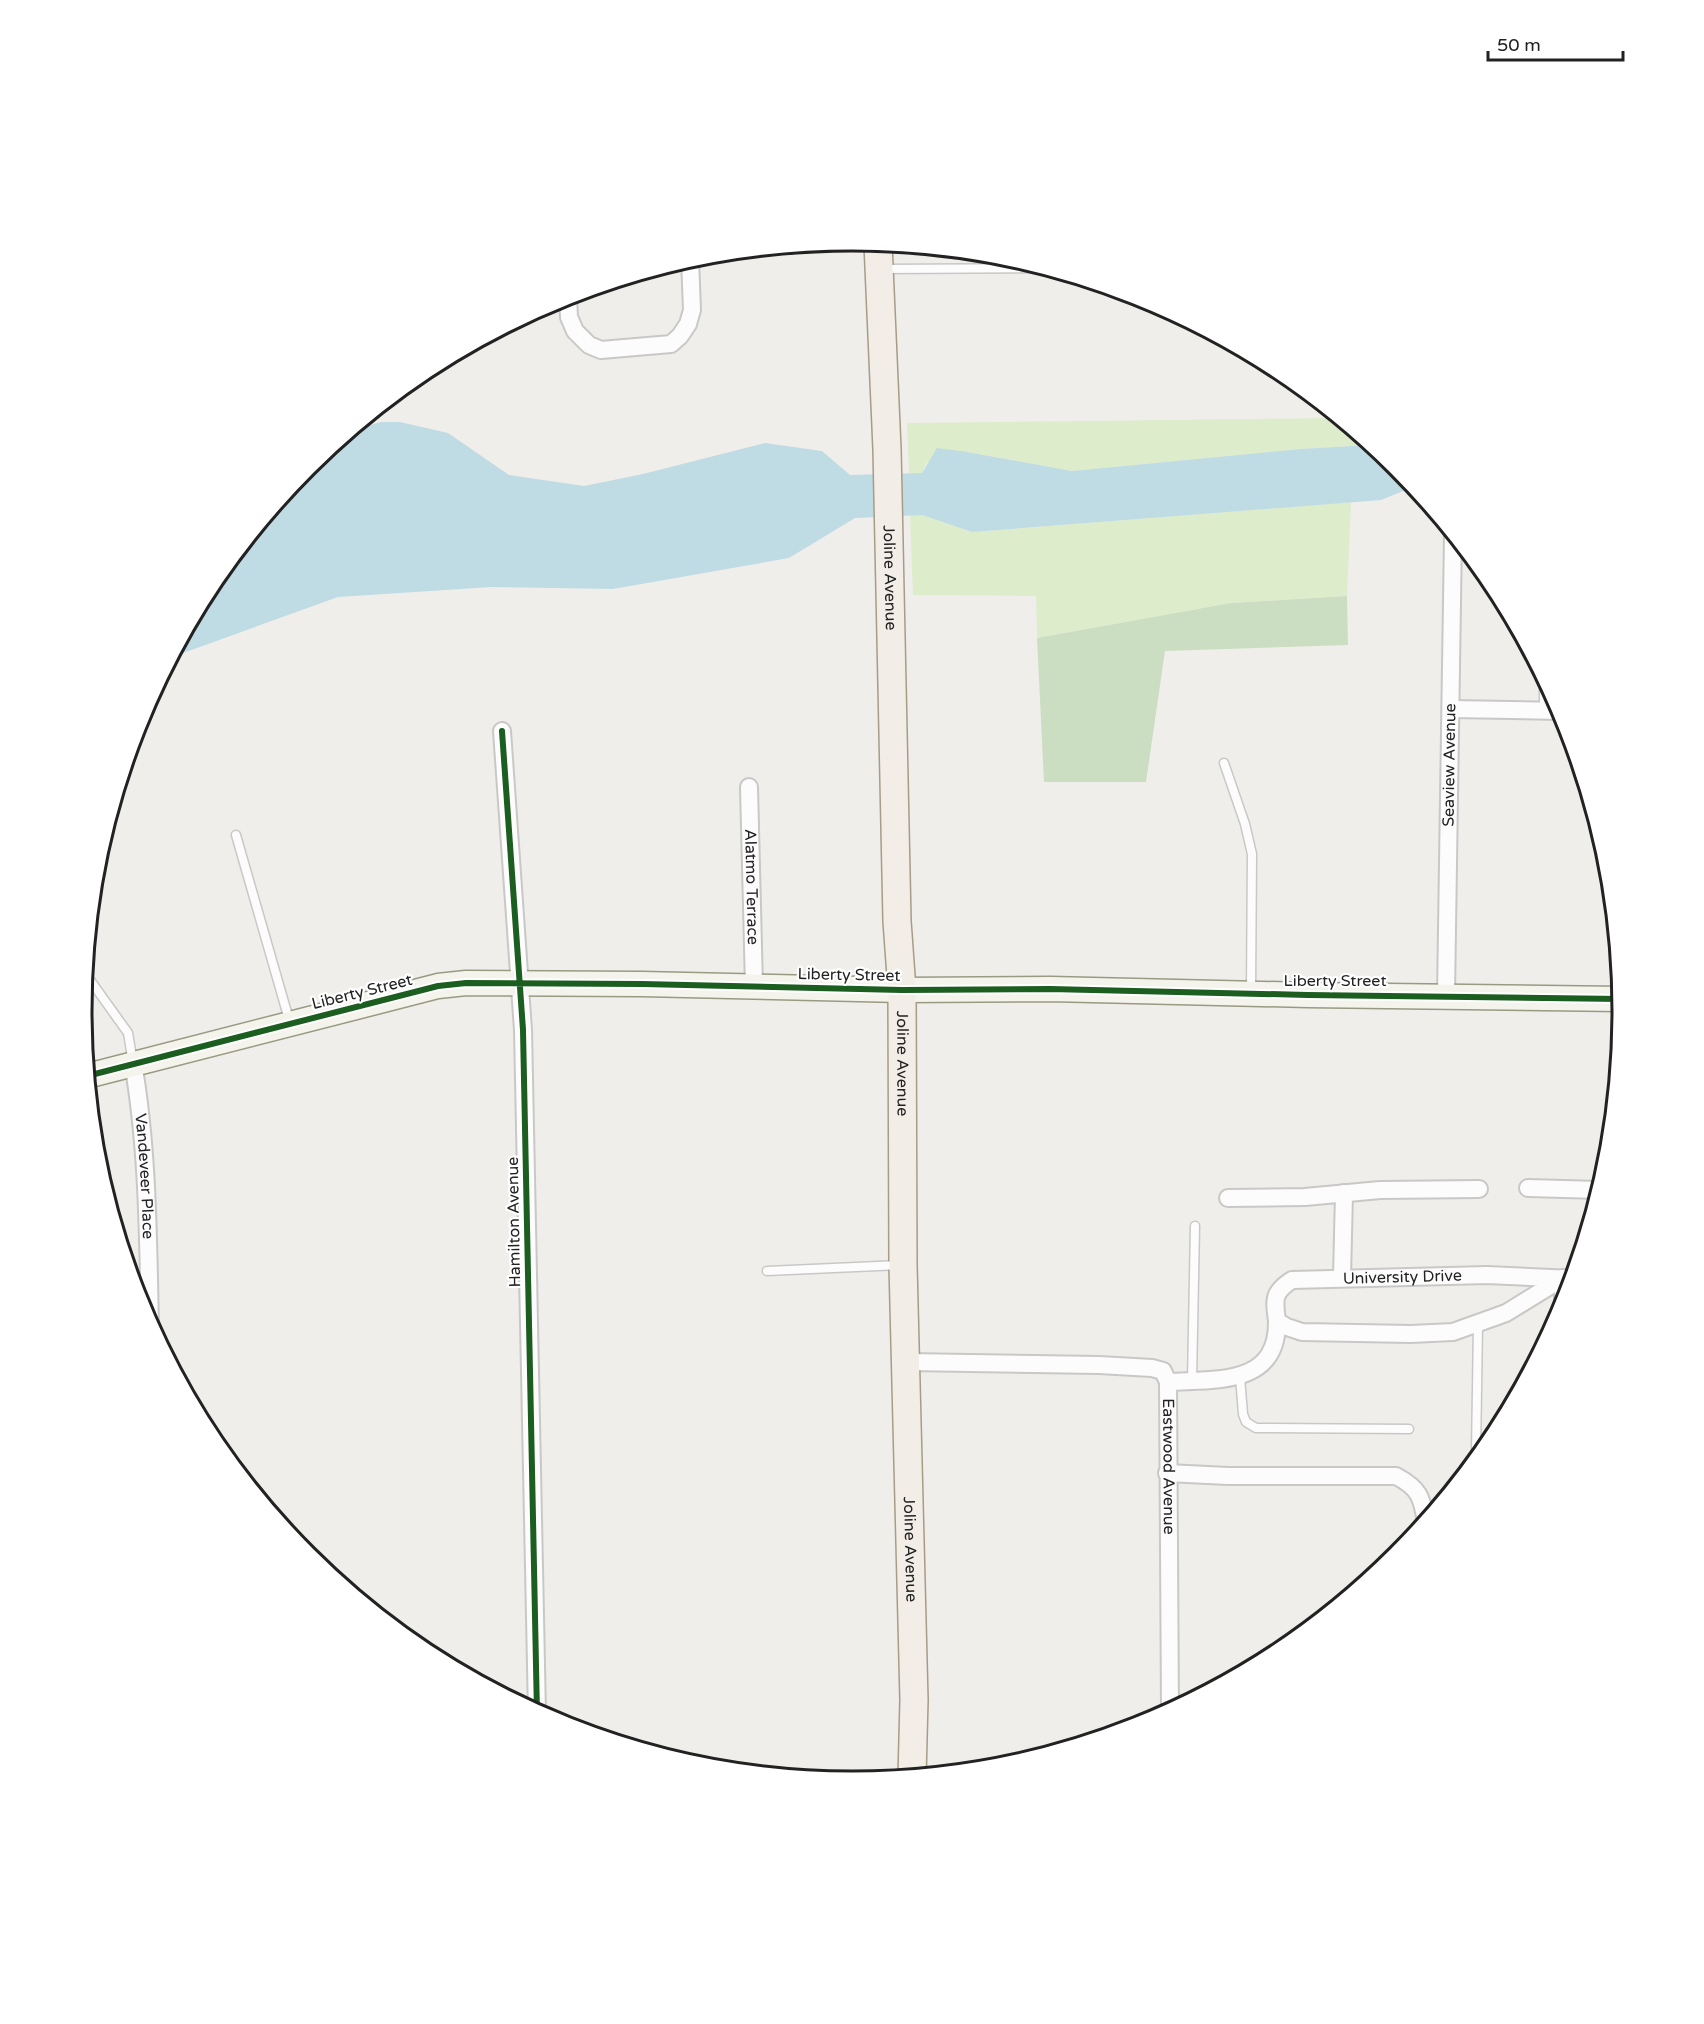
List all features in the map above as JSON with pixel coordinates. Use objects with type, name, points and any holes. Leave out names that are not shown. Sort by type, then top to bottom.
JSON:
[{"type":"main road","name":"Joline Avenue","points":[[879,256],[887,451],[897,921],[902,990],[903,1265],[914,1700],[912,1770]]},
{"type":"street","points":[[568,306],[569,317],[575,331],[589,345],[601,350],[671,344],[688,324],[692,310],[690,269]]},
{"type":"street","name":"Seaview Avenue","points":[[1446,995],[1453,546]]},
{"type":"street","points":[[1451,709],[1550,711]]},
{"type":"street","name":"Hamilton Avenue","points":[[502,731],[523,1030],[537,1704]]},
{"type":"street","name":"Alatmo Terrace","points":[[749,787],[754,987]]},
{"type":"street","name":"Liberty Street","points":[[94,1074],[438,986],[466,983],[902,990],[1050,989],[1612,999]]},
{"type":"street","name":"Vandeveer Place","points":[[133,1063],[140,1100],[149,1304]]},
{"type":"street","points":[[1528,1188],[1591,1190]]},
{"type":"street","points":[[1228,1198],[1305,1197],[1380,1190],[1479,1189]]},
{"type":"street","points":[[1342,1278],[1344,1193]]},
{"type":"street","name":"University Drive","points":[[1240,1377],[1253,1370],[1270,1353],[1277,1334],[1274,1302],[1280,1288],[1293,1280],[1487,1275],[1564,1279]]},
{"type":"street","points":[[1277,1321],[1287,1328],[1302,1332],[1401,1334],[1453,1332],[1506,1313],[1563,1282]]},
{"type":"street","name":"Eastwood Avenue","points":[[906,1362],[1152,1368],[1163,1371],[1168,1382],[1170,1702]]},
{"type":"street","points":[[1168,1382],[1240,1377]]},
{"type":"street","points":[[1167,1473],[1228,1476],[1396,1476],[1409,1483],[1419,1494],[1424,1512]]},
{"type":"lane","points":[[879,256],[987,264]]},
{"type":"lane","points":[[1544,697],[1544,711]]},
{"type":"lane","points":[[1224,763],[1245,824],[1252,854],[1251,994]]},
{"type":"lane","points":[[236,835],[290,1024]]},
{"type":"lane","points":[[93,984],[128,1033],[133,1063]]},
{"type":"lane","points":[[1192,1380],[1195,1226]]},
{"type":"lane","points":[[767,1272],[903,1265]]},
{"type":"lane","points":[[1476,1446],[1478,1324]]},
{"type":"lane","points":[[1240,1377],[1243,1414],[1246,1422],[1256,1428],[1409,1430]]},
{"type":"green space","points":[[1326,418],[1359,446],[1300,449],[1072,471],[967,452],[926,463],[922,473],[909,473],[907,423]]},
{"type":"green space","points":[[1351,502],[1347,596],[1231,603],[1037,638],[1036,596],[913,595],[910,515],[922,515],[972,532]]},
{"type":"green space","points":[[1347,596],[1348,645],[1165,651],[1146,782],[1044,782],[1037,638],[1231,603]]},
{"type":"water","points":[[381,422],[400,422],[448,433],[509,475],[584,486],[643,474],[765,443],[822,451],[850,475],[922,473],[937,448],[1072,471],[1300,449],[1359,446],[1405,490],[1381,500],[972,532],[922,515],[855,518],[789,558],[613,589],[492,587],[338,597],[182,653],[220,589],[280,511],[314,474],[369,425]]},
{"type":"cycle path","points":[[502,731],[523,1030],[537,1704]]},
{"type":"cycle path","points":[[94,1074],[438,986],[466,983],[642,984],[902,990],[1050,989],[1612,999]]}]
